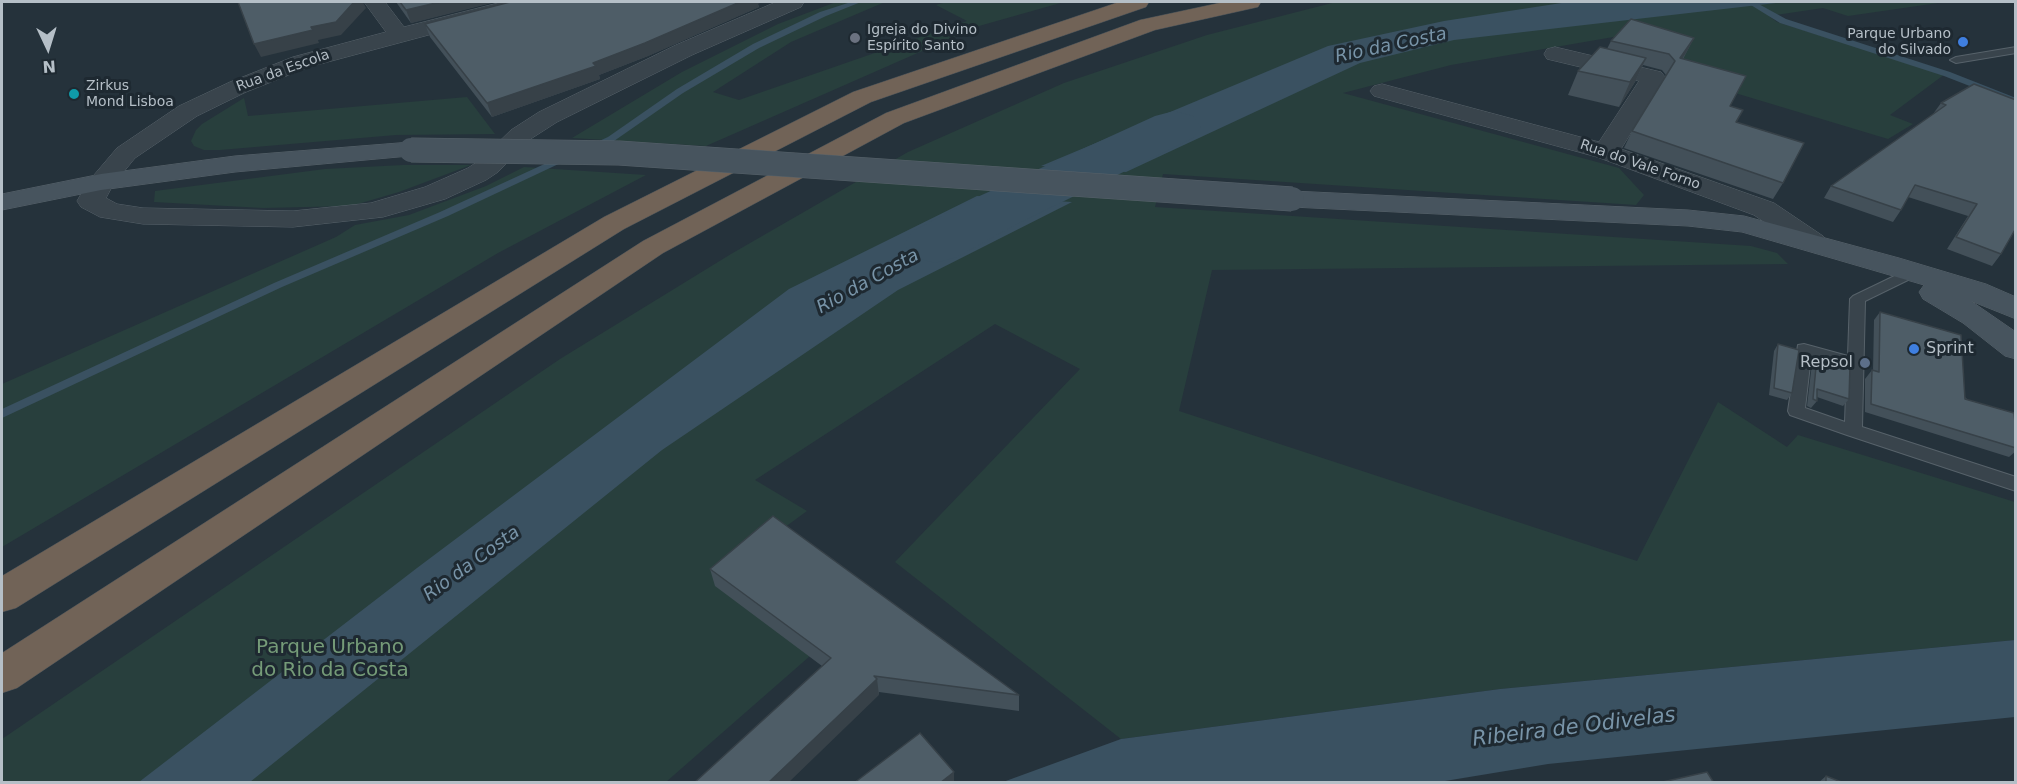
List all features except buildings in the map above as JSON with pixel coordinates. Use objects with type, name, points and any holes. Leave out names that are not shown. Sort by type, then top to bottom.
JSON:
[{"type":"highway","points":[[2,596],[614,223],[862,97],[1138,2]]},
{"type":"highway","points":[[2,675],[674,236],[895,118],[1148,25],[1250,2]]},
{"type":"street","points":[[374,2],[398,34]]},
{"type":"street","name":"Rua da Escola","points":[[101,182],[126,153],[188,111],[238,87],[301,62],[398,34],[525,2]]},
{"type":"street","points":[[101,182],[91,201],[110,211],[143,216],[293,219],[373,211],[435,193],[477,174],[489,166],[520,135],[548,117],[684,50],[793,2]]},
{"type":"street","points":[[1555,54],[1653,77],[1606,152]]},
{"type":"street","name":"Rua do Vale Forno","points":[[1382,91],[1606,152],[1764,209],[1813,242],[1898,270],[1975,291],[2016,309]]},
{"type":"street","points":[[2,202],[101,182],[235,164],[411,150],[619,153],[1292,199],[1688,218],[1744,224],[1813,242]]},
{"type":"street","name":"Rua do Vale Forno","points":[[1898,270],[1974,316],[2016,348]]},
{"type":"lane","points":[[1956,60],[2016,50]]},
{"type":"lane","points":[[1853,431],[1858,299],[1898,270]]},
{"type":"lane","points":[[1855,363],[1804,349],[1796,411],[2016,484]]},
{"type":"green space","points":[[836,2],[885,2],[791,42],[713,92],[739,100],[967,21],[936,5],[946,2],[1064,2],[979,26],[706,146],[572,138],[682,72],[778,24]]},
{"type":"green space","name":"Parque Urbano do Rio da Costa","points":[[1336,2],[1945,2],[1848,16],[1823,8],[1769,16],[1777,22],[1945,74],[1890,115],[1913,124],[1888,139],[1672,74],[1686,53],[1625,35],[1451,65],[1343,93],[1619,168],[1644,195],[1636,205],[1163,174],[1155,207],[1751,246],[1777,253],[1788,264],[1212,270],[1179,411],[1637,561],[1718,402],[1787,447],[1798,435],[2015,502],[2015,640],[1500,689],[1121,739],[895,562],[1080,369],[995,324],[755,480],[807,511],[777,533],[810,656],[666,782],[2,782],[2,739],[560,359],[731,254],[908,152],[1064,83],[1207,35]]},
{"type":"green space","points":[[467,97],[495,134],[396,135],[220,150],[204,150],[194,146],[191,141],[202,124],[244,98],[248,116]]},
{"type":"green space","points":[[403,165],[471,165],[399,192],[351,206],[263,208],[154,202],[155,191],[325,169]]},
{"type":"green space","points":[[524,167],[646,175],[498,253],[2,547],[2,384],[336,237],[355,225],[409,215],[486,186]]},
{"type":"water","points":[[1568,2],[1776,3],[1454,40],[1360,63],[1126,172],[1041,166],[1328,46],[1444,21]]},
{"type":"water","points":[[977,196],[1072,202],[898,290],[662,450],[250,782],[139,782],[417,568],[789,289]]},
{"type":"water","name":"Ribeira de Odivelas","points":[[2015,640],[2015,717],[1548,764],[1439,782],[1003,782],[1121,739],[1500,689]]},
{"type":"waterway","points":[[591,147],[611,139],[680,91],[756,46],[823,14],[857,2]]},
{"type":"waterway","points":[[1750,2],[1783,21],[1947,74],[2016,101]]},
{"type":"waterway","name":"Rio da Costa","points":[[935,244],[994,212],[1174,127]]},
{"type":"waterway","points":[[2,414],[278,285],[444,214],[564,158]]},
{"type":"place","name":"Igreja do Divino Espírito Santo","points":[[855,38]]},
{"type":"place","name":"Parque Urbano do Silvado","points":[[1963,42]]},
{"type":"place","name":"Zirkus Mond Lisboa","points":[[74,94]]},
{"type":"place","name":"Sprint","points":[[1914,349]]},
{"type":"place","name":"Repsol","points":[[1865,363]]}]
